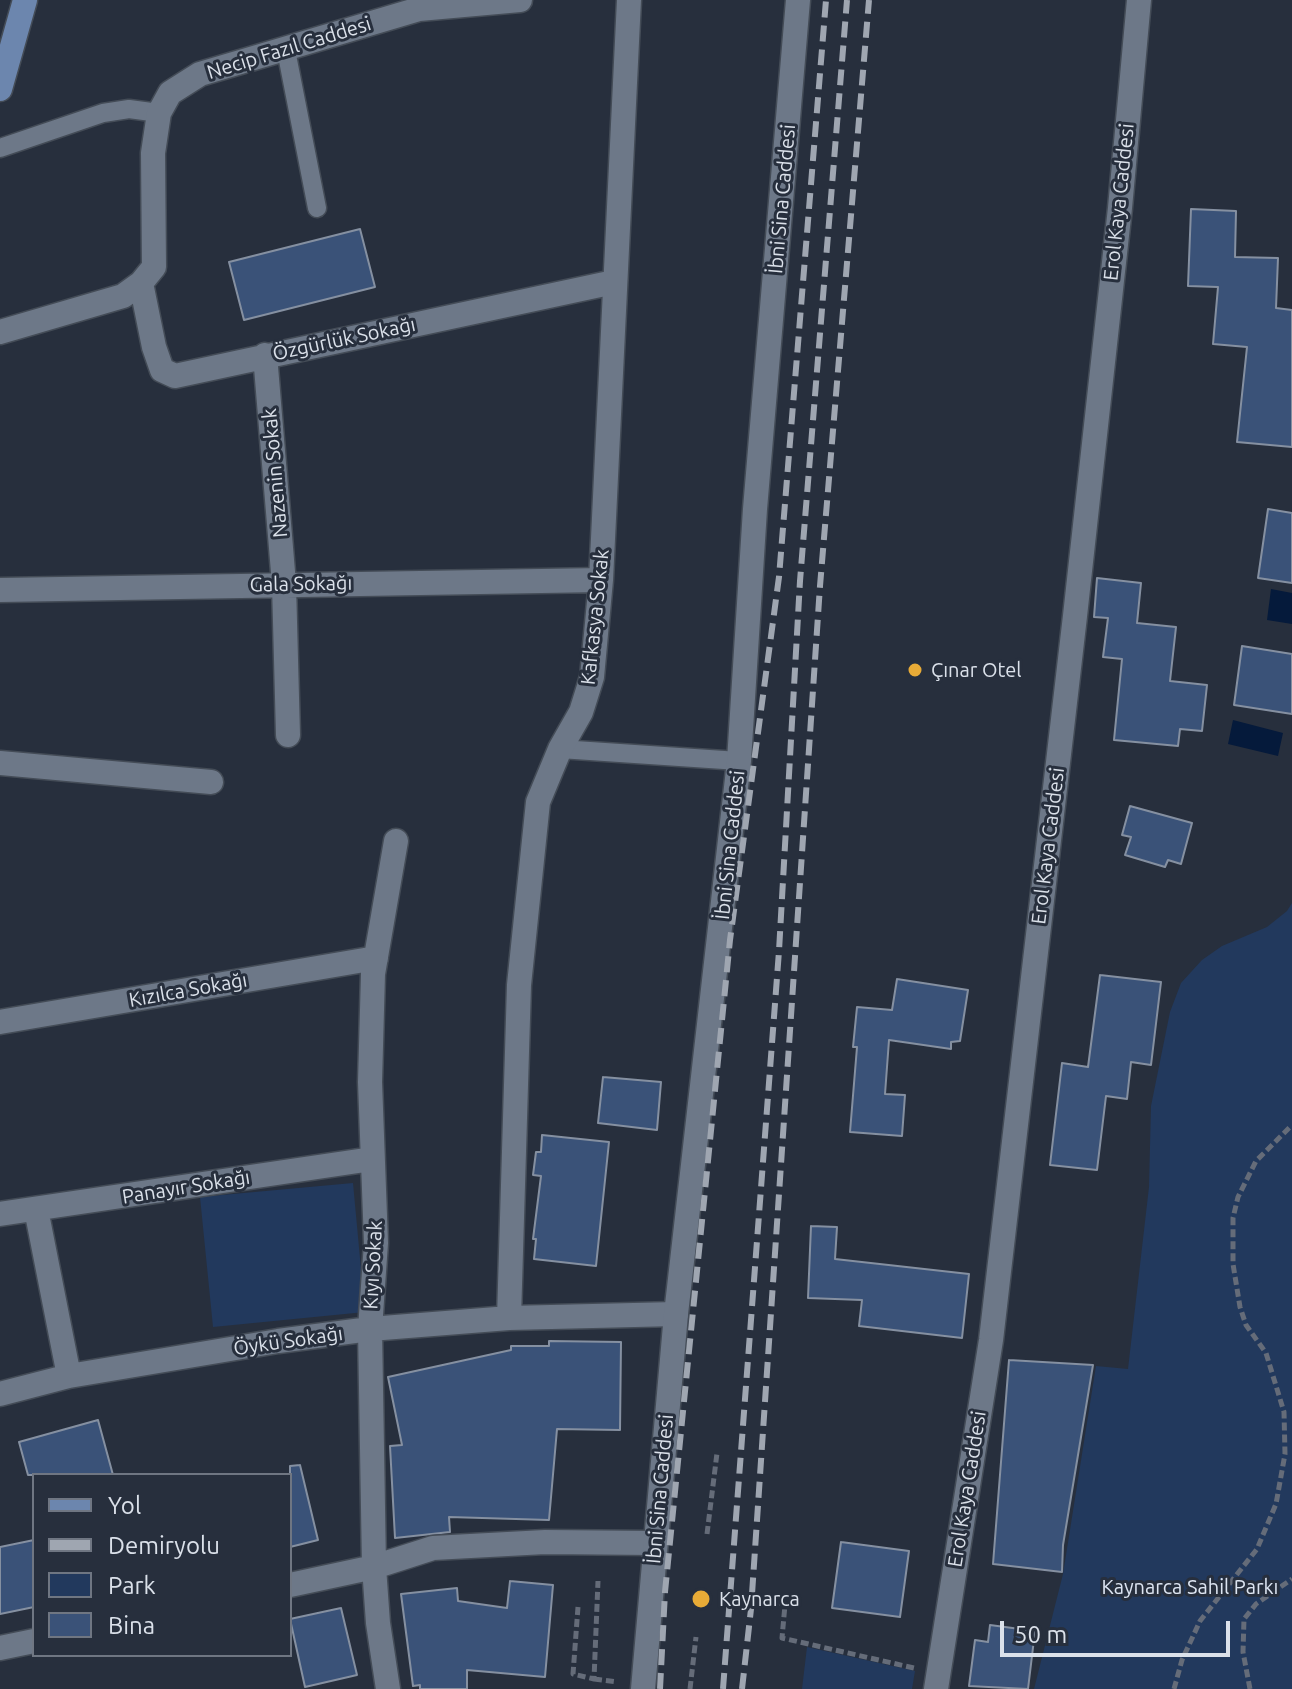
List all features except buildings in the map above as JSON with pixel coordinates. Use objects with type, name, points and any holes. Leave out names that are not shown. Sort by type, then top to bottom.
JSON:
[{"type":"main road","points":[[0,89],[25,0]]},
{"type":"street","name":"Necip Fazıl Caddesi","points":[[159,113],[170,93],[200,74],[419,9],[520,0]]},
{"type":"street","name":"Kafkasya Sokak","points":[[509,1318],[519,985],[538,802],[560,749],[581,712],[592,677],[601,580],[629,0]]},
{"type":"street","name":"İbni Sina Caddesi","points":[[643,1689],[676,1314],[739,761],[755,509],[798,0]]},
{"type":"street","name":"Erol Kaya Caddesi","points":[[938,1681],[994,1309],[1075,616],[1120,208],[1139,0]]},
{"type":"street","points":[[0,332],[123,296],[141,283],[154,267],[153,153],[159,113]]},
{"type":"street","name":"Özgürlük Sokağı","points":[[141,283],[162,370],[175,376],[614,282]]},
{"type":"street","name":"Nazenin Sokak","points":[[265,355],[284,584],[288,735]]},
{"type":"street","name":"Gala Sokağı","points":[[0,590],[601,580]]},
{"type":"street","points":[[0,763],[211,782]]},
{"type":"street","name":"Kıyı Sokak","points":[[388,1689],[378,1623],[374,1567],[370,1329],[376,1243],[370,1082],[376,958],[396,841]]},
{"type":"street","name":"Kızılca Sokağı","points":[[0,1022],[376,958]]},
{"type":"street","name":"Panayır Sokağı","points":[[0,1214],[372,1159]]},
{"type":"street","points":[[36,1209],[69,1376]]},
{"type":"street","name":"Öykü Sokağı","points":[[0,1394],[69,1376],[370,1329],[509,1318],[676,1314]]},
{"type":"street","points":[[292,1585],[374,1567],[433,1548],[545,1542],[654,1543]]},
{"type":"street","points":[[0,1648],[32,1641]]},
{"type":"lane","points":[[286,50],[317,208]]},
{"type":"lane","points":[[0,148],[103,113],[129,109],[159,113]]},
{"type":"lane","points":[[560,749],[739,761]]},
{"type":"path","points":[[1174,1689],[1182,1660],[1200,1621],[1257,1549],[1276,1504],[1285,1454],[1284,1412],[1266,1353],[1246,1325],[1240,1307],[1233,1264],[1233,1218],[1238,1197],[1256,1161],[1292,1125]]},
{"type":"path","points":[[707,1534],[717,1453]]},
{"type":"path","points":[[1250,1689],[1243,1652],[1244,1619],[1256,1604],[1292,1579]]},
{"type":"path","points":[[578,1607],[573,1674],[594,1679],[598,1581]]},
{"type":"path","points":[[778,1602],[785,1605],[782,1638],[938,1681]]},
{"type":"path","points":[[690,1689],[696,1637]]},
{"type":"green space","name":"Kaynarca Sahil Parkı","points":[[1292,903],[1292,1689],[1034,1689],[1063,1574],[1096,1366],[1128,1369],[1149,1187],[1151,1106],[1170,1012],[1181,983],[1202,960],[1222,946],[1267,927]]},
{"type":"green space","points":[[353,1183],[365,1312],[213,1327],[200,1197]]},
{"type":"green space","points":[[807,1647],[915,1671],[912,1689],[802,1689]]},
{"type":"shaded area","points":[[1271,589],[1292,593],[1292,624],[1267,620]]},
{"type":"shaded area","points":[[1233,720],[1283,733],[1278,756],[1228,744]]},
{"type":"railway","points":[[660,1689],[665,1592],[730,940],[779,577],[826,0]]},
{"type":"railway","points":[[723,1689],[779,951],[800,581],[847,0]]},
{"type":"railway","points":[[742,1689],[751,1609],[820,586],[869,0]]},
{"type":"place","name":"Çınar Otel","points":[[915,670]]},
{"type":"place","name":"Kaynarca","points":[[701,1599]]}]
